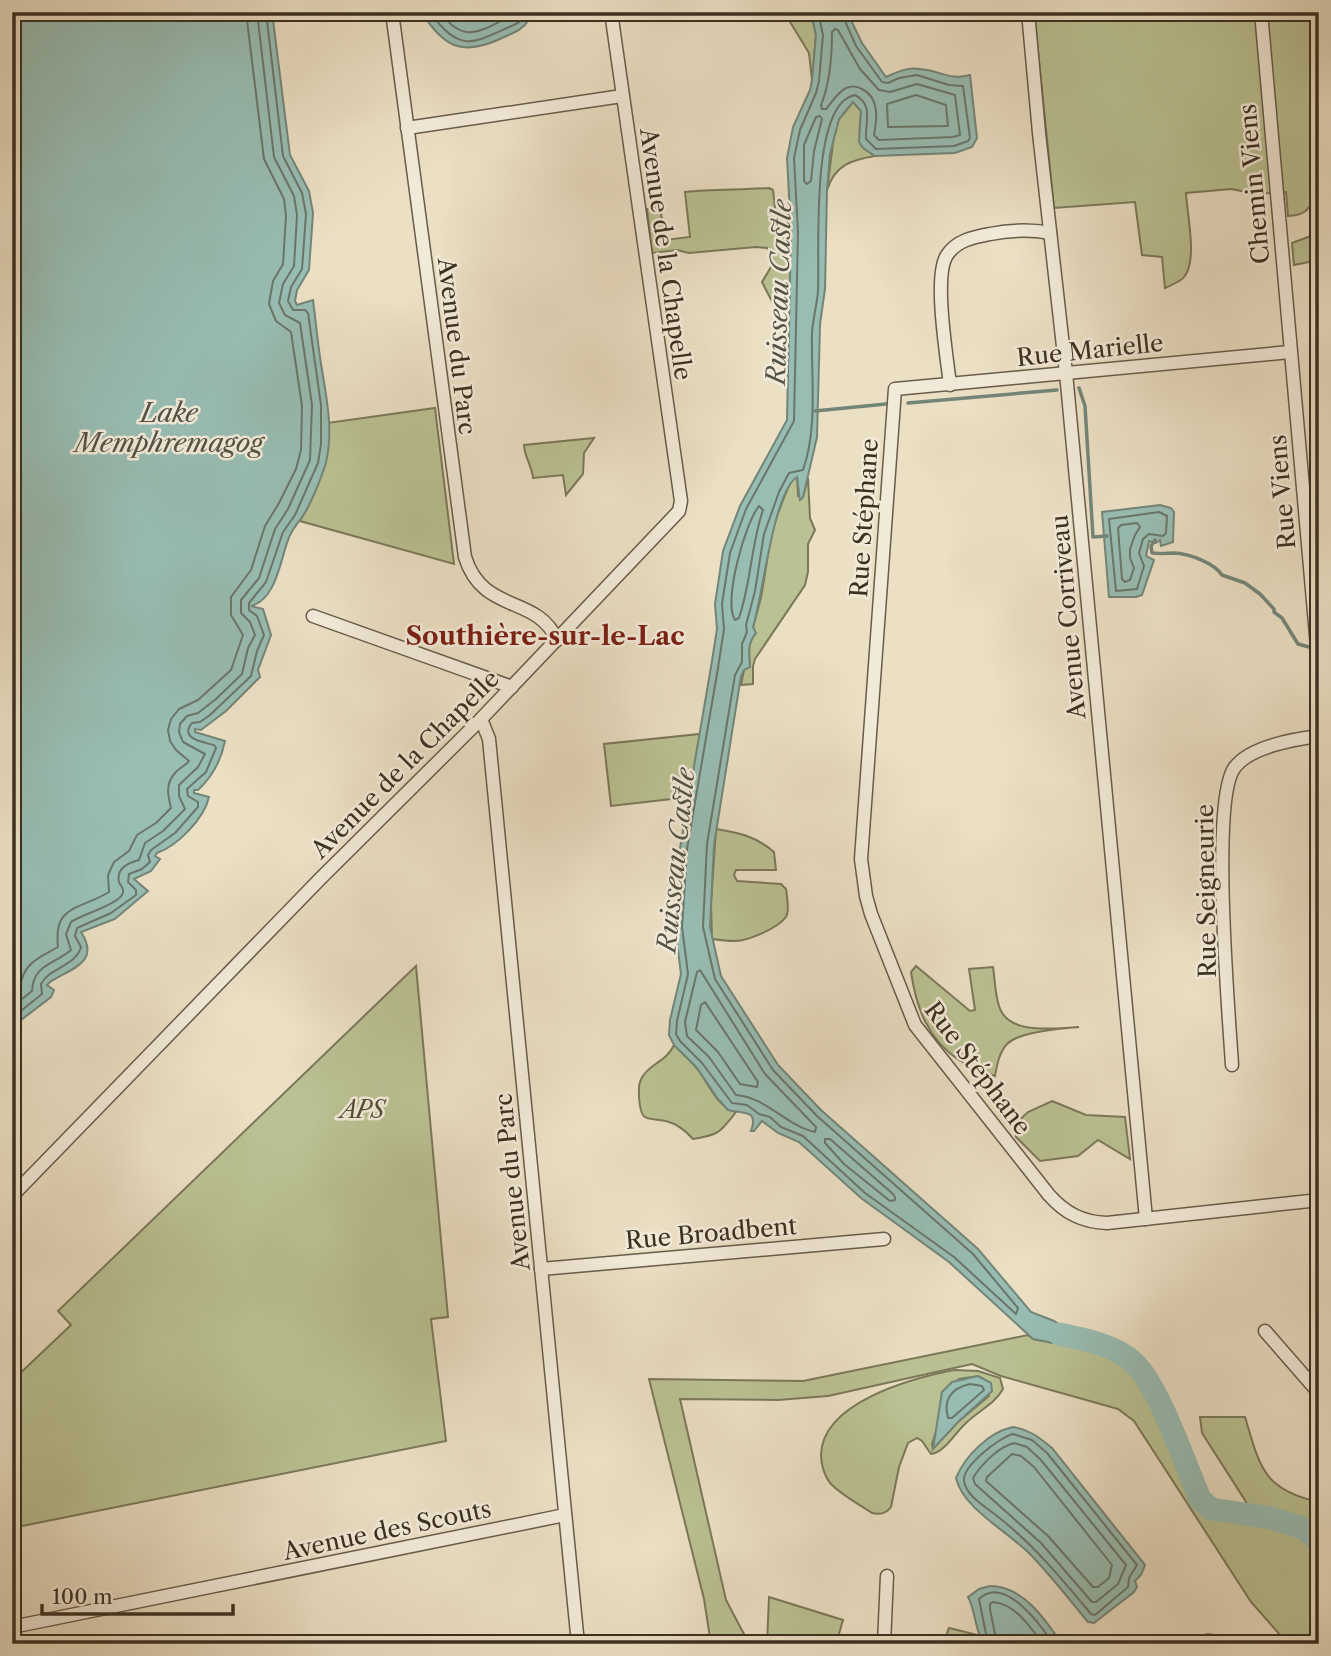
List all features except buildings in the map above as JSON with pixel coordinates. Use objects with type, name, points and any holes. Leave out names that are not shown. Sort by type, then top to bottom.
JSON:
[{"type":"street","name":"Avenue du Parc","points":[[392,12],[465,557],[471,575],[481,587],[501,600],[537,614],[549,625],[557,639]]},
{"type":"street","name":"Avenue de la Chapelle","points":[[12,1196],[320,879],[481,719],[676,516],[680,506],[611,12]]},
{"type":"street","name":"Avenue Corriveau","points":[[1028,12],[1066,373],[1146,1219]]},
{"type":"street","name":"Chemin Viens","points":[[1261,12],[1290,352]]},
{"type":"street","points":[[407,128],[622,96]]},
{"type":"street","points":[[950,385],[941,284],[947,255],[971,238],[1014,230],[1050,233]]},
{"type":"street","name":"Rue Marielle","points":[[895,389],[1290,352]]},
{"type":"street","name":"Rue Viens","points":[[1290,352],[1312,525],[1319,670]]},
{"type":"street","name":"Rue Stéphane","points":[[895,389],[861,841],[863,878],[869,905],[908,1010],[920,1031],[1058,1205],[1081,1219],[1093,1222],[1146,1219],[1319,1200]]},
{"type":"street","points":[[313,616],[512,687]]},
{"type":"street","name":"Avenue du Parc","points":[[481,719],[489,739],[578,1644]]},
{"type":"street","name":"Rue Seigneurie","points":[[1232,1065],[1222,848],[1224,801],[1228,780],[1236,765],[1249,755],[1286,742],[1319,736]]},
{"type":"street","name":"Rue Broadbent","points":[[541,1269],[884,1239]]},
{"type":"street","points":[[1265,1331],[1319,1393]]},
{"type":"street","name":"Avenue des Scouts","points":[[12,1627],[565,1515]]},
{"type":"street","points":[[884,1644],[887,1576]]},
{"type":"green space","points":[[784,12],[811,12],[816,35],[812,80],[809,53]]},
{"type":"green space","points":[[1034,12],[1319,12],[1319,193],[1306,210],[1288,216],[1286,192],[1257,194],[1231,189],[1186,193],[1191,237],[1188,270],[1178,282],[1165,288],[1162,257],[1142,255],[1135,202],[1054,208]]},
{"type":"green space","points":[[853,102],[861,111],[861,141],[875,156],[858,159],[839,169],[827,190],[839,119]]},
{"type":"green space","points":[[773,190],[777,225],[783,231],[791,232],[790,321],[781,319],[762,282],[773,261],[767,248],[652,253],[647,209],[660,207],[665,240],[690,237],[685,192]]},
{"type":"green space","points":[[1319,233],[1319,260],[1294,265],[1292,243]]},
{"type":"green space","points":[[435,408],[454,564],[300,521],[317,485],[324,462],[327,423]]},
{"type":"green space","points":[[594,438],[584,453],[583,474],[566,495],[563,475],[533,478],[524,445]]},
{"type":"green space","points":[[797,476],[798,496],[803,497],[808,478],[810,518],[815,530],[808,544],[805,585],[755,659],[753,684],[741,685],[744,670],[750,664],[750,639],[773,531],[791,481]]},
{"type":"green space","points":[[700,734],[689,797],[611,806],[604,744]]},
{"type":"green space","points":[[716,829],[747,836],[774,852],[776,870],[736,870],[734,875],[737,881],[781,884],[786,889],[786,917],[770,929],[747,939],[712,939],[711,903]]},
{"type":"green space","name":"APS","points":[[416,966],[448,1317],[431,1319],[446,1441],[12,1528],[12,1381],[71,1325],[58,1311]]},
{"type":"green space","points":[[916,966],[970,1011],[975,1010],[969,969],[993,967],[999,1006],[1004,1016],[1012,1022],[1046,1029],[1079,1027],[1041,1031],[1013,1040],[1002,1051],[995,1076],[959,1060],[939,1043],[920,1010],[911,972]]},
{"type":"green space","points":[[674,1045],[695,1066],[719,1100],[736,1112],[714,1134],[693,1139],[678,1126],[649,1119],[641,1111],[641,1078],[671,1051]]},
{"type":"green space","points":[[1052,1101],[1086,1115],[1125,1117],[1130,1159],[1098,1140],[1078,1156],[1040,1161],[1016,1137],[1014,1125],[1028,1112]]},
{"type":"green space","points":[[1028,1335],[1033,1339],[1079,1348],[1087,1340],[1122,1354],[1132,1361],[1160,1404],[1200,1499],[1211,1509],[1255,1516],[1202,1433],[1200,1417],[1245,1417],[1260,1463],[1267,1474],[1286,1491],[1319,1502],[1319,1644],[1288,1644],[1251,1602],[1134,1421],[1118,1409],[1001,1376],[972,1364],[828,1396],[778,1400],[680,1399],[726,1600],[745,1636],[754,1644],[711,1644],[704,1599],[649,1379],[803,1381]]},
{"type":"green space","points":[[954,1370],[978,1371],[1000,1378],[1003,1389],[996,1399],[970,1419],[936,1453],[931,1454],[917,1438],[908,1443],[899,1467],[891,1507],[887,1511],[872,1513],[832,1485],[827,1479],[821,1455],[825,1436],[836,1420],[853,1407],[894,1386]],"holes":[[[978,1376],[989,1396],[958,1422],[933,1449],[942,1392],[959,1379]]]},
{"type":"green space","points":[[769,1597],[843,1620],[836,1644],[767,1644]]},
{"type":"green space","points":[[949,1628],[978,1635],[981,1641],[987,1644],[943,1644]]},
{"type":"water","name":"Lake Memphremagog","points":[[12,12],[272,12],[290,155],[309,191],[313,213],[309,270],[297,290],[295,301],[297,305],[313,300],[328,405],[329,442],[325,466],[314,494],[289,536],[271,589],[259,602],[251,606],[263,609],[271,635],[258,670],[260,677],[226,711],[201,730],[195,729],[195,732],[225,741],[219,762],[212,774],[198,790],[194,790],[194,793],[209,797],[202,814],[181,838],[157,853],[155,856],[160,859],[151,871],[134,879],[148,891],[115,919],[81,932],[88,951],[86,958],[50,982],[47,985],[54,990],[51,997],[12,1027]]},
{"type":"water","points":[[421,12],[528,12],[528,21],[519,30],[500,39],[474,47],[463,47],[454,45],[437,33]]},
{"type":"water","points":[[811,12],[847,12],[862,43],[886,77],[902,70],[915,69],[956,77],[970,75],[977,138],[972,147],[955,153],[875,156],[859,142],[861,111],[853,102],[839,119],[830,154],[827,190],[817,437],[803,497],[800,500],[797,477],[781,502],[753,627],[756,633],[750,645],[750,667],[744,670],[741,676],[714,845],[710,927],[721,976],[778,1065],[821,1110],[978,1249],[1031,1312],[1063,1327],[1083,1331],[1087,1340],[1080,1348],[1033,1339],[949,1262],[861,1198],[799,1142],[778,1133],[762,1121],[751,1131],[751,1116],[728,1110],[697,1068],[674,1045],[669,1035],[681,974],[675,927],[680,848],[717,629],[715,604],[723,551],[740,506],[787,420],[791,232],[787,158],[793,127],[812,80],[816,35]]},
{"type":"water","points":[[1160,505],[1171,508],[1174,512],[1173,542],[1161,546],[1160,540],[1156,543],[1149,541],[1146,556],[1154,560],[1142,595],[1109,597],[1102,512]]},
{"type":"water","points":[[978,1376],[991,1383],[992,1391],[933,1449],[942,1392],[952,1382]]},
{"type":"water","points":[[1013,1427],[1034,1434],[1052,1448],[1145,1565],[1135,1581],[1137,1587],[1134,1592],[1094,1623],[1088,1622],[1022,1546],[977,1510],[960,1489],[956,1478],[972,1454],[995,1434]]},
{"type":"water","points":[[1002,1587],[1023,1598],[1062,1644],[987,1644],[983,1641],[968,1597],[979,1589]]},
{"type":"water","points":[[1207,1634],[1215,1635],[1231,1644],[1197,1644]]},
{"type":"waterway","points":[[1079,388],[1085,406],[1093,537],[1107,536]]},
{"type":"waterway","points":[[908,403],[1057,390]]},
{"type":"waterway","points":[[815,411],[886,404]]},
{"type":"waterway","points":[[1155,540],[1151,546],[1152,553],[1188,555],[1208,563],[1222,575],[1245,583],[1260,594],[1282,618],[1298,644],[1309,647]]},
{"type":"waterway","name":"Ruisseau Castle","points":[[1059,1334],[1109,1347],[1134,1363],[1162,1407],[1200,1499],[1211,1509],[1271,1518],[1303,1528],[1319,1541]]},
{"type":"district","name":"Southière-sur-le-Lac","points":[[545,636]]}]
